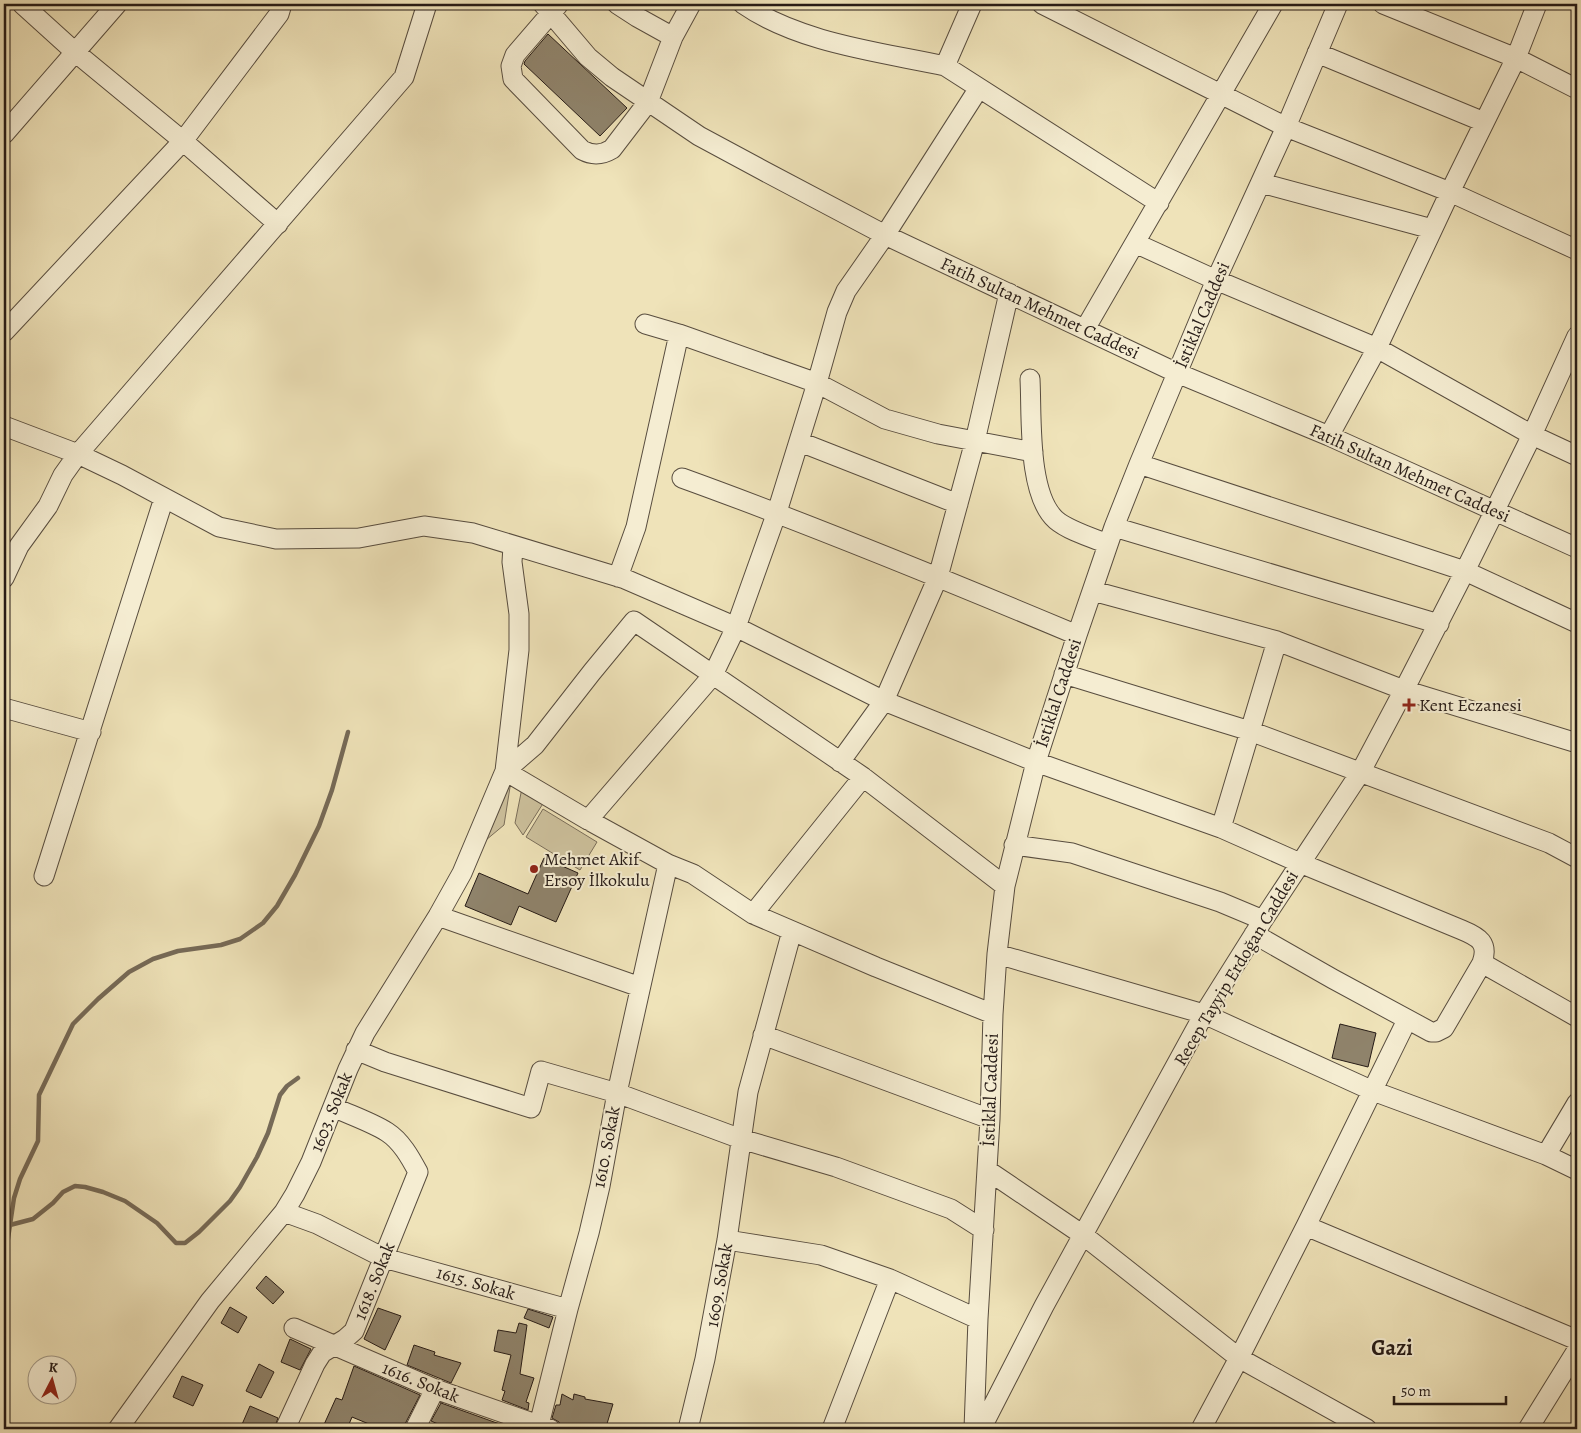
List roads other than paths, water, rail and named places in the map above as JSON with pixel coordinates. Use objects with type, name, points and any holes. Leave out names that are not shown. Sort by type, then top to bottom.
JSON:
[{"type":"street","points":[[22,4],[75,52],[183,141],[278,224]]},
{"type":"street","points":[[4,134],[117,4]]},
{"type":"street","points":[[4,332],[183,141],[279,14],[282,4]]},
{"type":"street","points":[[4,578],[19,546],[48,506],[63,475],[78,454],[404,77],[427,4]]},
{"type":"street","points":[[617,4],[674,37]]},
{"type":"street","points":[[551,7],[516,55],[511,66],[512,79],[582,150],[594,155],[612,149],[648,102],[674,37],[691,4]]},
{"type":"street","points":[[744,4],[761,16],[805,34],[945,66],[1158,203]]},
{"type":"street","points":[[945,66],[972,4]]},
{"type":"street","points":[[1042,4],[1286,128],[1450,192],[1577,250]]},
{"type":"street","points":[[1085,329],[1273,4]]},
{"type":"street","name":"İstiklal Caddesi","points":[[974,1429],[978,1319],[990,1119],[996,954],[1005,886],[1014,846],[1036,762],[1111,536],[1216,280],[1286,128],[1338,4]]},
{"type":"street","points":[[1383,4],[1516,58],[1577,89]]},
{"type":"street","points":[[1329,436],[1377,348],[1432,229],[1516,58],[1536,4]]},
{"type":"street","name":"Fatih Sultan Mehmet Caddesi","points":[[551,7],[588,57],[612,78],[699,136],[885,235],[1177,373],[1329,436],[1577,548]]},
{"type":"street","points":[[1317,53],[1484,122]]},
{"type":"street","points":[[588,820],[713,675],[736,627],[777,512],[800,442],[837,312],[846,291],[885,235],[979,88]]},
{"type":"street","points":[[1261,183],[1432,229]]},
{"type":"street","points":[[1135,243],[1216,280],[1377,348],[1532,435],[1577,456]]},
{"type":"street","points":[[840,762],[884,701],[938,577],[975,441],[1009,294]]},
{"type":"street","points":[[645,324],[817,384],[885,418],[938,434],[1033,452]]},
{"type":"street","points":[[618,578],[636,527],[678,334]]},
{"type":"street","name":"Recep Tayyip Erdoğan Caddesi","points":[[981,1429],[1044,1306],[1204,1014],[1258,927],[1360,773],[1439,624],[1575,347]]},
{"type":"street","points":[[1030,379],[1033,452],[1040,494],[1050,514],[1063,526],[1111,536],[1439,624]]},
{"type":"street","points":[[4,426],[78,454],[219,527],[276,539],[359,538],[424,526],[473,533],[618,578],[736,627],[884,701],[1036,762],[1221,828],[1477,937],[1483,944],[1484,949],[1482,964],[1444,1028],[1441,1031],[1431,1032],[1407,1020],[1220,902],[1072,853],[1014,846]]},
{"type":"street","points":[[800,442],[958,504]]},
{"type":"street","points":[[1139,464],[1465,572],[1577,623]]},
{"type":"street","points":[[682,478],[777,512],[1077,635]]},
{"type":"street","points":[[44,876],[164,498]]},
{"type":"street","points":[[505,771],[519,650],[519,614],[512,562],[513,546]]},
{"type":"street","points":[[1093,591],[1277,640],[1404,690],[1577,743]]},
{"type":"street","points":[[505,771],[534,745],[634,621],[863,778],[1005,886]]},
{"type":"street","points":[[1221,828],[1277,640]]},
{"type":"street","points":[[1064,674],[1250,731],[1549,843],[1577,858]]},
{"type":"street","points":[[4,708],[91,732]]},
{"type":"street","points":[[505,771],[668,864],[693,874],[753,914],[876,967],[993,1014]]},
{"type":"street","name":"1603. Sokak","points":[[118,1429],[210,1301],[284,1212],[295,1194],[311,1162],[356,1050],[438,916],[462,873],[505,771]]},
{"type":"street","points":[[753,914],[863,778]]},
{"type":"street","name":"1610. Sokak","points":[[542,1428],[568,1309],[598,1195],[617,1093],[668,864]]},
{"type":"street","points":[[438,916],[640,987]]},
{"type":"street","name":"1609. Sokak","points":[[688,1429],[705,1359],[727,1240],[748,1092],[792,930]]},
{"type":"street","points":[[996,954],[1204,1014],[1372,1091],[1546,1155],[1577,1170]]},
{"type":"street","points":[[1482,964],[1577,1017]]},
{"type":"street","points":[[1201,1429],[1306,1226],[1407,1020]]},
{"type":"street","points":[[763,1034],[990,1119]]},
{"type":"street","points":[[356,1050],[385,1062],[530,1108],[541,1071],[617,1093],[741,1139],[836,1167],[951,1209],[984,1230]]},
{"type":"street","points":[[1546,1155],[1577,1103]]},
{"type":"street","name":"1618. Sokak","points":[[285,1429],[322,1353],[345,1339],[354,1330],[418,1172],[400,1144],[387,1132],[333,1107]]},
{"type":"street","points":[[987,1170],[1083,1235],[1239,1358],[1367,1429]]},
{"type":"street","name":"1615. Sokak","points":[[284,1212],[317,1224],[384,1258],[568,1309]]},
{"type":"street","points":[[1306,1226],[1577,1340]]},
{"type":"street","points":[[727,1240],[821,1255],[890,1279],[978,1319]]},
{"type":"street","points":[[832,1429],[890,1279]]},
{"type":"street","name":"1616. Sokak","points":[[294,1328],[435,1389],[542,1428]]},
{"type":"street","points":[[1528,1429],[1577,1350]]},
{"type":"street","points":[[415,1429],[435,1389]]},
{"type":"waterway","points":[[4,1252],[7,1245],[14,1198],[20,1179],[38,1141],[39,1095],[73,1024],[129,972],[153,959],[178,951],[221,945],[240,939],[263,923],[277,906],[295,875],[319,826],[332,790],[348,732]]},
{"type":"waterway","points":[[10,1225],[33,1219],[63,1192],[75,1186],[85,1187],[125,1201],[157,1223],[176,1243],[185,1243],[199,1232],[230,1201],[240,1187],[268,1133],[280,1095],[287,1086],[298,1078]]},
{"type":"place","name":"Kent Eczanesi","points":[[1409,705]]},
{"type":"place","name":"Mehmet Akif Ersoy İlkokulu","points":[[534,869]]},
{"type":"district","name":"Gazi","points":[[1392,1348]]}]
